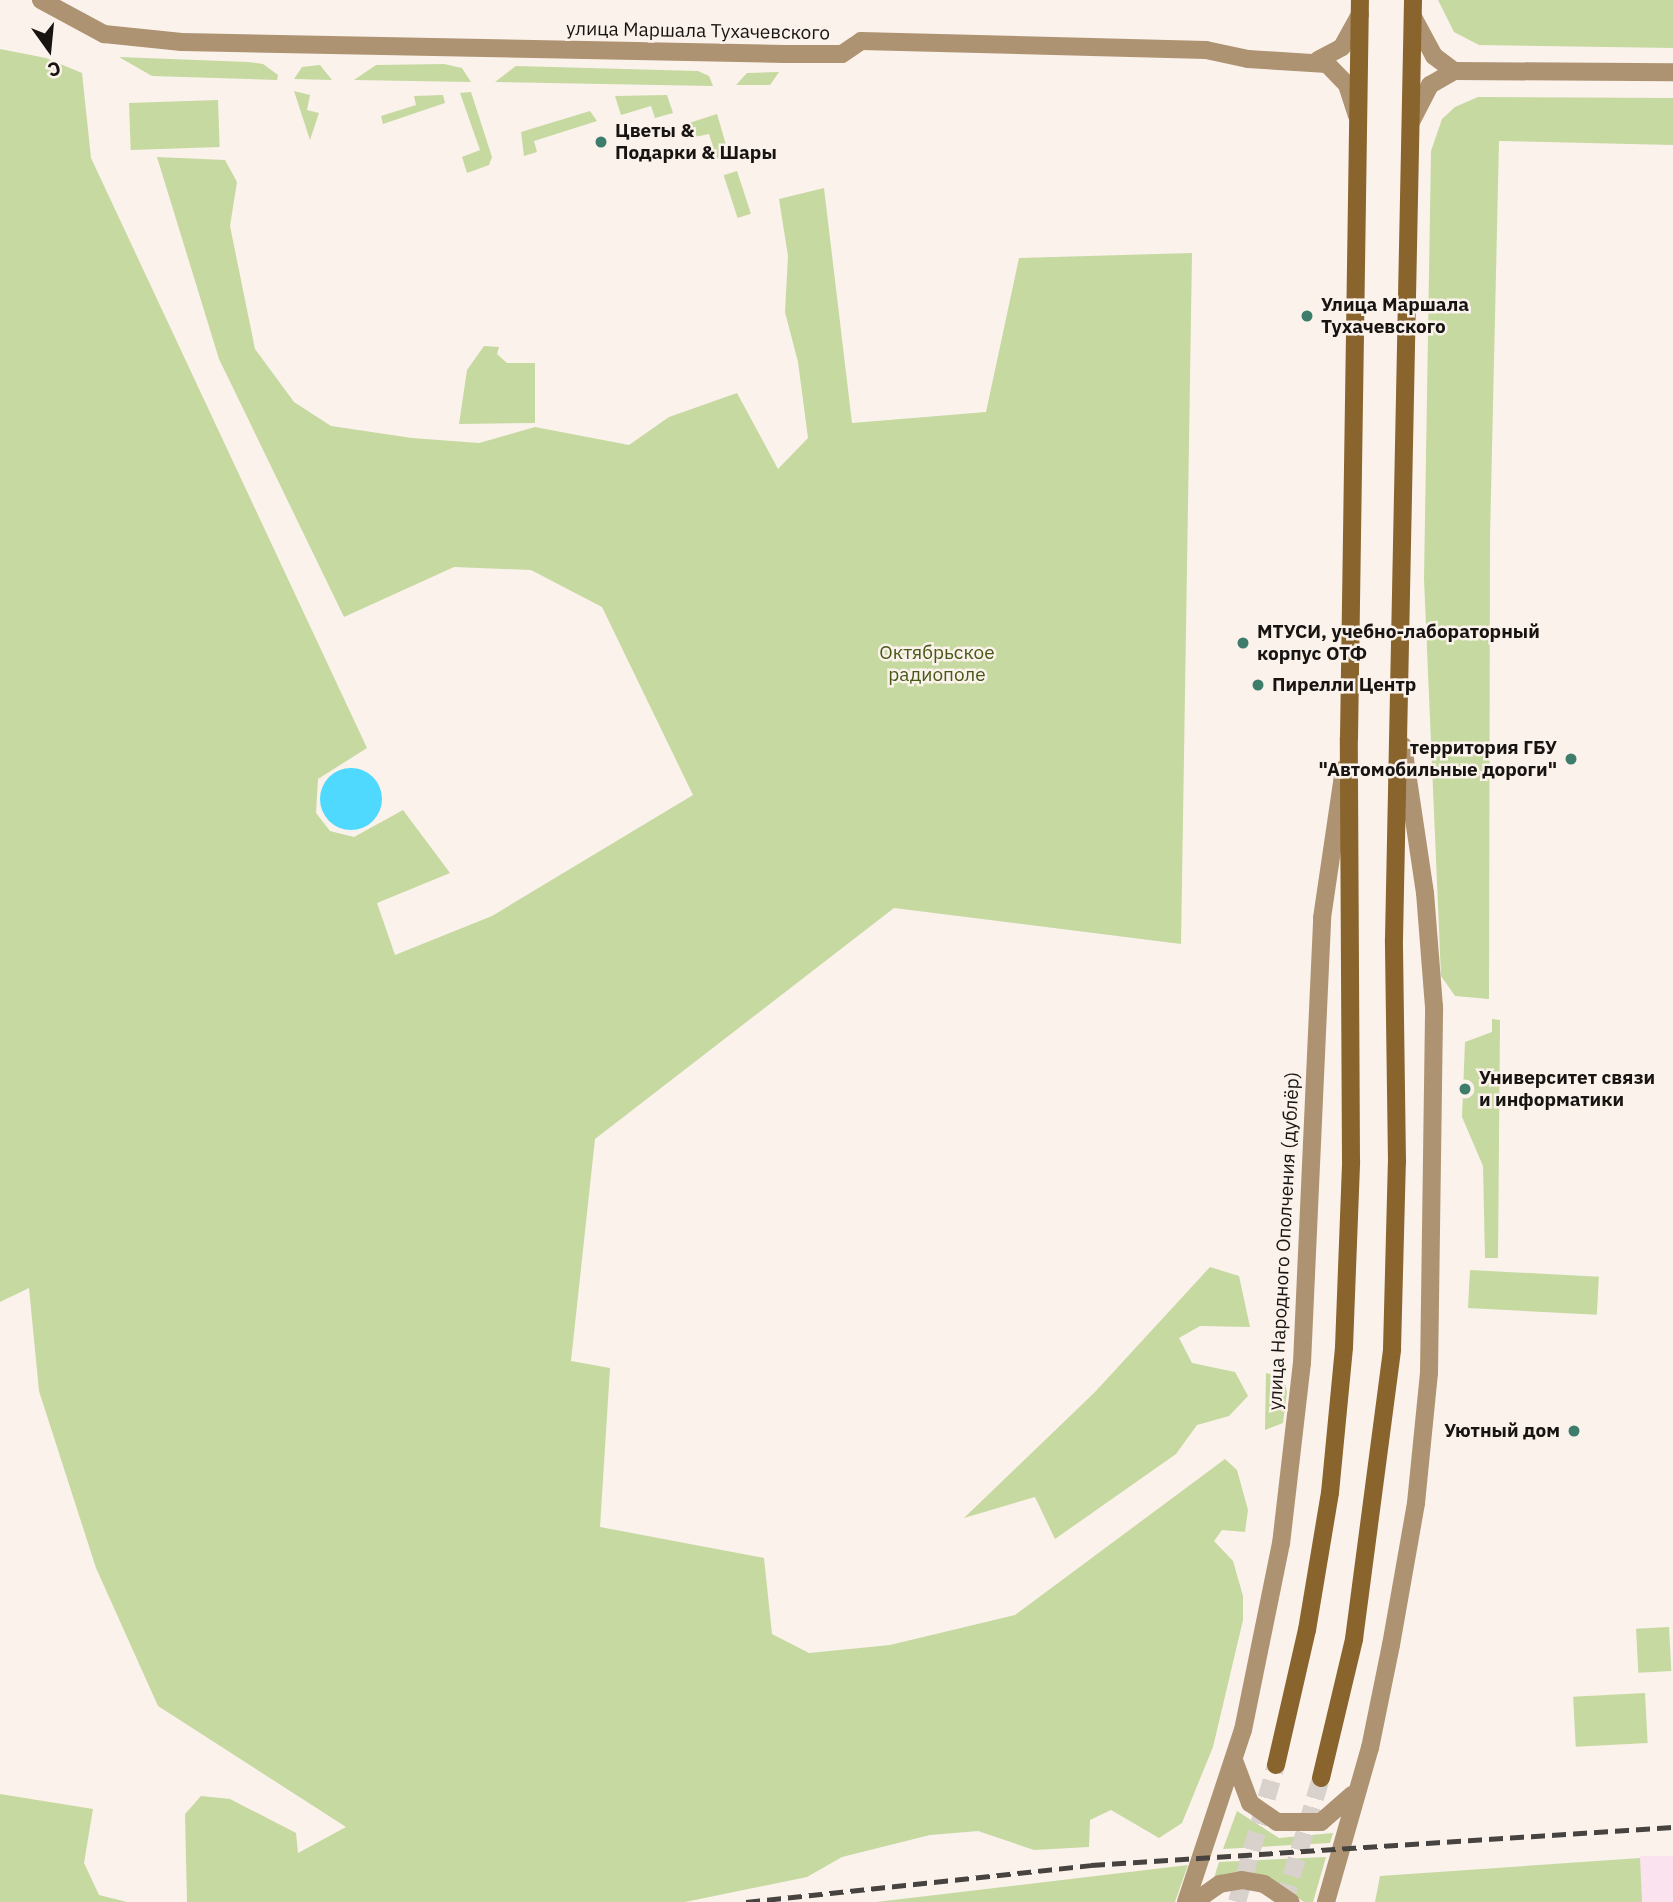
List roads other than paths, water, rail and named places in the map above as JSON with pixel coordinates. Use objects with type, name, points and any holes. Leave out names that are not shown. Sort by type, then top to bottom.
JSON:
[{"type":"main road","points":[[1276,1765],[1307,1630],[1340,1408],[1351,1161],[1349,738],[1360,8]]},
{"type":"main road","points":[[1321,1777],[1354,1639],[1386,1425],[1396,1242],[1394,939],[1401,735],[1413,8]]},
{"type":"street","name":"улица Маршала Тухачевского","points":[[42,1],[104,34],[182,42],[842,54],[861,41],[1072,44],[1318,60]]},
{"type":"street","points":[[1360,8],[1342,47],[1318,60],[1347,85],[1360,125]]},
{"type":"street","points":[[1413,8],[1434,56],[1454,71]]},
{"type":"street","points":[[1411,123],[1430,85],[1454,71],[1673,72]]},
{"type":"street","points":[[1326,1902],[1360,1783],[1414,1516],[1435,1255],[1434,1007],[1425,893],[1401,735]]},
{"type":"street","name":"улица Народного Ополчения (дублёр)","points":[[1186,1902],[1235,1756],[1281,1544],[1294,1441],[1322,918],[1349,738]]},
{"type":"street","points":[[1235,1756],[1238,1784],[1250,1803],[1288,1825],[1331,1817],[1360,1783]]},
{"type":"street","points":[[1194,1902],[1220,1884],[1242,1880],[1264,1884],[1291,1902]]},
{"type":"water","points":[[351,768],[373,777],[382,799],[373,821],[351,830],[329,821],[320,799],[329,777]]},
{"type":"tunnel","points":[[1237,1902],[1276,1765]]},
{"type":"tunnel","points":[[1284,1902],[1321,1778]]},
{"type":"railway","points":[[746,1902],[1091,1865],[1673,1827]]},
{"type":"place","name":"Цветы & Подарки & Шары","points":[[601,142]]},
{"type":"place","name":"Улица Маршала Тухачевского","points":[[1307,316]]},
{"type":"place","name":"МТУСИ, учебно-лабораторный корпус ОТФ","points":[[1243,643]]},
{"type":"place","name":"Пирелли Центр","points":[[1258,685]]},
{"type":"place","name":"территория ГБУ \"Автомобильные дороги\"","points":[[1571,759]]},
{"type":"place","name":"Университет связи и информатики","points":[[1465,1089]]},
{"type":"place","name":"Уютный дом","points":[[1574,1431]]},
{"type":"park label","name":"Октябрьское радиополе","points":[[937,664]]}]
